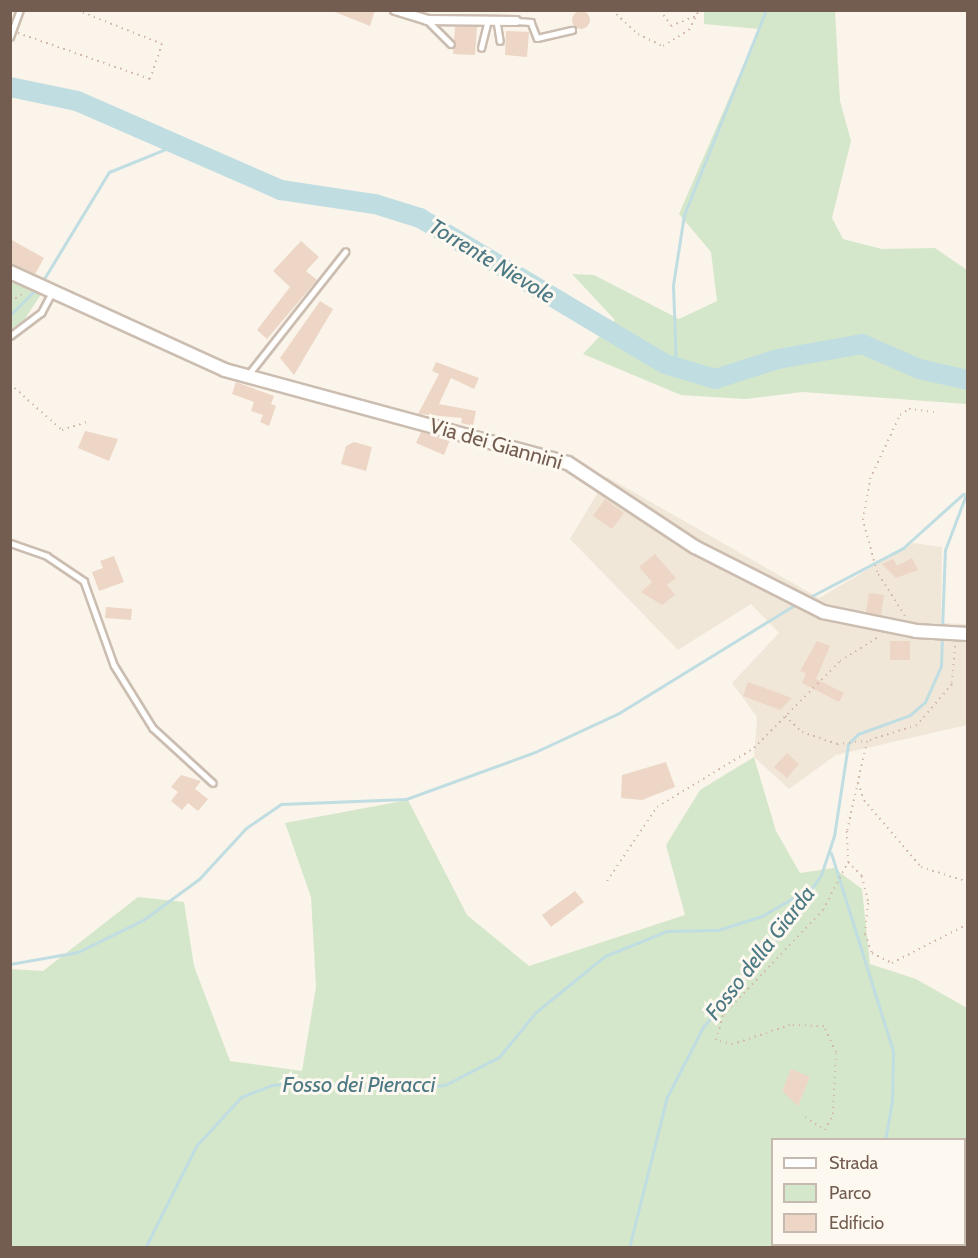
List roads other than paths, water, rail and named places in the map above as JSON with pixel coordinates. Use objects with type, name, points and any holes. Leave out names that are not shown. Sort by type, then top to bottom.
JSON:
[{"type":"street","points":[[395,10],[427,20],[516,21]]},
{"type":"street","name":"Via dei Giannini","points":[[10,272],[247,377],[568,463],[695,547],[823,612],[916,631],[962,634]]},
{"type":"lane","points":[[11,34],[20,10]]},
{"type":"lane","points":[[427,20],[451,44]]},
{"type":"lane","points":[[492,20],[500,41]]},
{"type":"lane","points":[[481,48],[492,20]]},
{"type":"lane","points":[[516,21],[531,22],[537,38],[572,30]]},
{"type":"lane","points":[[247,377],[345,252]]},
{"type":"lane","points":[[10,336],[41,313],[52,292]]},
{"type":"lane","points":[[10,543],[46,556],[84,581],[114,665],[153,728],[213,783]]},
{"type":"waterway","points":[[676,367],[673,285],[684,215],[766,10]]},
{"type":"waterway","name":"Torrente Nievole","points":[[10,87],[77,101],[281,190],[375,204],[420,218],[665,364],[715,379],[778,359],[862,344],[919,369],[968,380]]},
{"type":"waterway","points":[[42,282],[109,172],[178,144]]},
{"type":"waterway","points":[[10,315],[38,287]]},
{"type":"waterway","name":"Fosso della Giarda","points":[[942,630],[945,550],[968,489]]},
{"type":"waterway","points":[[806,599],[903,548],[963,494]]},
{"type":"waterway","points":[[10,964],[78,952],[143,920],[199,879],[246,828],[281,804],[406,799],[535,752],[619,713],[798,603]]},
{"type":"waterway","name":"Fosso della Giarda","points":[[629,1248],[667,1097],[703,1027],[778,937],[821,875],[834,836],[848,744],[858,734],[910,715],[925,702],[941,666],[942,637]]},
{"type":"waterway","points":[[831,853],[893,1051],[892,1101],[885,1138]]},
{"type":"waterway","name":"Fosso dei Pieracci","points":[[145,1248],[196,1146],[241,1097],[272,1085],[303,1083],[399,1089],[445,1085],[499,1057],[536,1012],[605,956],[667,931],[718,930],[762,916],[808,889]]}]
